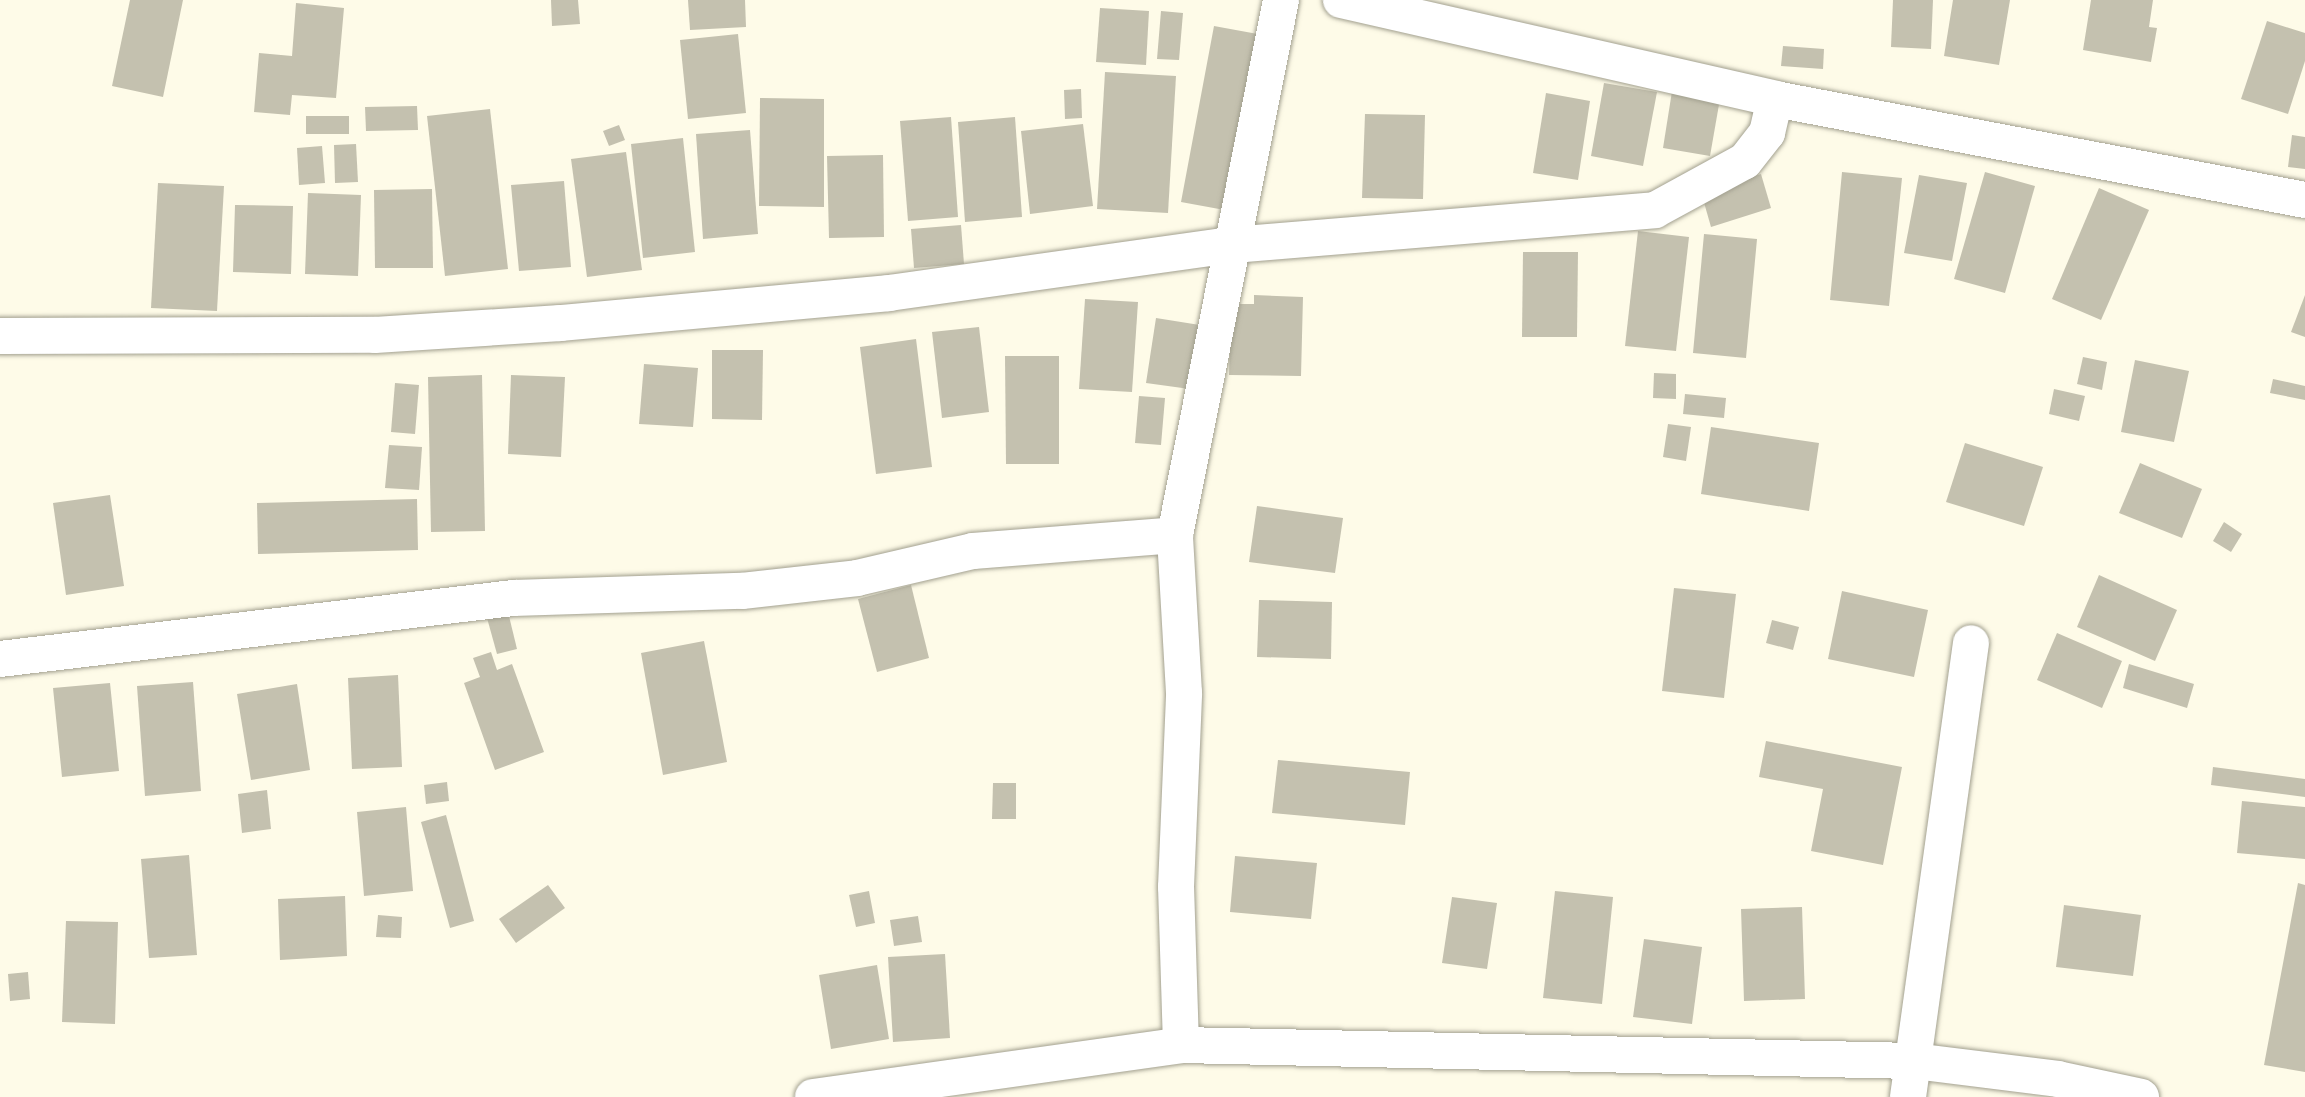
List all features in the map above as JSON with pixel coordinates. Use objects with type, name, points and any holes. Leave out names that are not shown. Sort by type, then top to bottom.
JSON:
[{"type":"street","points":[[1181,1045],[1176,887],[1184,693],[1175,535],[1281,0]]},
{"type":"street","points":[[1341,0],[1775,99],[2305,200]]},
{"type":"street","points":[[0,336],[375,335],[561,323],[889,293],[1232,245],[1655,210],[1745,161],[1767,133],[1775,99]]},
{"type":"street","points":[[0,659],[513,598],[742,591],[857,578],[973,551],[1175,535]]},
{"type":"street","points":[[1908,1097],[1971,643]]},
{"type":"street","points":[[813,1097],[1181,1045],[1914,1061],[2058,1079],[2141,1097]]},
{"type":"building","points":[[130,0],[183,0],[163,97],[112,86]]},
{"type":"building","points":[[551,0],[578,0],[580,24],[552,26]]},
{"type":"building","points":[[688,0],[745,0],[746,27],[690,30]]},
{"type":"building","points":[[1893,0],[1933,0],[1931,49],[1891,47]]},
{"type":"building","points":[[1953,0],[2010,0],[1999,65],[1944,56]]},
{"type":"building","points":[[2091,0],[2153,0],[2149,27],[2157,28],[2151,62],[2083,50]]},
{"type":"building","points":[[296,3],[344,8],[336,98],[292,95],[290,115],[254,112],[259,53],[292,56]]},
{"type":"building","points":[[1100,8],[1149,11],[1146,65],[1096,62]]},
{"type":"building","points":[[1161,11],[1183,13],[1179,60],[1157,59]]},
{"type":"building","points":[[2267,21],[2305,33],[2305,61],[2288,114],[2241,99]]},
{"type":"building","points":[[1214,26],[1263,35],[1230,211],[1181,202]]},
{"type":"building","points":[[738,34],[746,113],[688,119],[680,40]]},
{"type":"building","points":[[1783,46],[1824,49],[1823,69],[1781,66]]},
{"type":"building","points":[[1105,72],[1176,76],[1168,213],[1097,209]]},
{"type":"building","points":[[1604,83],[1657,92],[1643,166],[1591,156]]},
{"type":"building","points":[[1673,85],[1721,93],[1710,156],[1663,148]]},
{"type":"building","points":[[1081,89],[1082,118],[1065,119],[1064,90]]},
{"type":"building","points":[[1546,93],[1590,101],[1578,180],[1533,173]]},
{"type":"building","points":[[760,98],[824,99],[824,207],[759,206]]},
{"type":"building","points":[[417,106],[418,130],[366,131],[365,107]]},
{"type":"building","points":[[490,109],[508,269],[445,276],[427,116]]},
{"type":"building","points":[[1365,114],[1425,115],[1423,199],[1362,198]]},
{"type":"building","points":[[306,116],[349,116],[349,134],[306,134]]},
{"type":"building","points":[[951,117],[958,217],[908,221],[900,121]]},
{"type":"building","points":[[1015,117],[1022,217],[965,222],[958,122]]},
{"type":"building","points":[[1083,124],[1093,206],[1030,214],[1021,131]]},
{"type":"building","points":[[619,125],[625,140],[609,146],[603,131]]},
{"type":"building","points":[[750,130],[758,234],[703,239],[696,134]]},
{"type":"building","points":[[2292,135],[2305,137],[2305,169],[2288,167]]},
{"type":"building","points":[[683,138],[695,252],[643,258],[631,144]]},
{"type":"building","points":[[356,144],[358,182],[335,183],[334,145]]},
{"type":"building","points":[[322,146],[325,183],[299,185],[297,148]]},
{"type":"building","points":[[626,152],[642,270],[587,277],[571,159]]},
{"type":"building","points":[[883,155],[884,237],[829,238],[827,156]]},
{"type":"building","points":[[1842,172],[1902,178],[1889,306],[1830,300]]},
{"type":"building","points":[[1985,172],[2035,186],[2005,293],[1954,279]]},
{"type":"building","points":[[1761,174],[1771,208],[1711,227],[1701,192]]},
{"type":"building","points":[[1919,175],[1967,183],[1952,261],[1904,253]]},
{"type":"building","points":[[564,181],[571,267],[519,271],[511,185]]},
{"type":"building","points":[[158,183],[224,186],[217,311],[151,308]]},
{"type":"building","points":[[2099,188],[2149,210],[2101,320],[2052,299]]},
{"type":"building","points":[[432,189],[433,268],[375,268],[374,190]]},
{"type":"building","points":[[308,193],[361,195],[358,276],[305,274]]},
{"type":"building","points":[[235,205],[293,206],[291,274],[233,272]]},
{"type":"building","points":[[961,225],[964,264],[914,268],[911,229]]},
{"type":"building","points":[[1638,231],[1689,237],[1676,351],[1625,346]]},
{"type":"building","points":[[1704,234],[1757,239],[1746,358],[1693,353]]},
{"type":"building","points":[[1523,252],[1578,252],[1577,337],[1522,337]]},
{"type":"building","points":[[1254,295],[1303,297],[1301,376],[1229,375],[1231,304],[1254,304]]},
{"type":"building","points":[[2305,295],[2305,337],[2291,332]]},
{"type":"building","points":[[1085,299],[1138,302],[1132,392],[1079,389]]},
{"type":"building","points":[[1156,318],[1206,326],[1197,390],[1146,383]]},
{"type":"building","points":[[979,327],[989,412],[942,418],[932,332]]},
{"type":"building","points":[[916,339],[932,467],[876,474],[860,347]]},
{"type":"building","points":[[712,350],[763,350],[762,420],[712,419]]},
{"type":"building","points":[[1005,356],[1059,356],[1059,464],[1006,464]]},
{"type":"building","points":[[2083,357],[2107,362],[2102,390],[2077,384]]},
{"type":"building","points":[[2135,360],[2189,371],[2174,442],[2121,432]]},
{"type":"building","points":[[644,364],[698,368],[693,427],[639,424]]},
{"type":"building","points":[[1654,373],[1676,374],[1676,399],[1653,398]]},
{"type":"building","points":[[482,375],[485,531],[431,532],[428,377]]},
{"type":"building","points":[[511,375],[565,377],[561,457],[508,454]]},
{"type":"building","points":[[2273,379],[2305,386],[2305,400],[2270,393]]},
{"type":"building","points":[[395,383],[419,385],[415,434],[391,432]]},
{"type":"building","points":[[2054,389],[2085,396],[2079,421],[2049,414]]},
{"type":"building","points":[[1685,394],[1726,398],[1724,418],[1683,414]]},
{"type":"building","points":[[1139,396],[1165,398],[1161,445],[1135,443]]},
{"type":"building","points":[[1668,424],[1691,427],[1686,461],[1663,457]]},
{"type":"building","points":[[1711,427],[1819,443],[1809,511],[1701,494]]},
{"type":"building","points":[[1965,443],[2043,467],[2024,526],[1946,502]]},
{"type":"building","points":[[389,445],[422,447],[419,490],[385,488]]},
{"type":"building","points":[[2140,463],[2202,489],[2182,538],[2119,513]]},
{"type":"building","points":[[110,495],[124,586],[66,595],[53,503]]},
{"type":"building","points":[[417,499],[418,550],[258,554],[257,503]]},
{"type":"building","points":[[1257,506],[1343,518],[1335,573],[1249,562]]},
{"type":"building","points":[[2224,522],[2242,534],[2231,552],[2213,541]]},
{"type":"building","points":[[2099,575],[2177,610],[2155,661],[2077,627]]},
{"type":"building","points":[[911,585],[929,658],[877,672],[858,599]]},
{"type":"building","points":[[1674,588],[1736,594],[1724,698],[1662,691]]},
{"type":"building","points":[[1842,591],[1928,610],[1914,677],[1828,659]]},
{"type":"building","points":[[1259,600],[1332,602],[1331,659],[1257,657]]},
{"type":"building","points":[[508,612],[517,649],[497,654],[487,618]]},
{"type":"building","points":[[1772,620],[1799,627],[1793,650],[1766,643]]},
{"type":"building","points":[[2057,633],[2122,661],[2102,708],[2037,680]]},
{"type":"building","points":[[704,641],[727,762],[663,775],[641,653]]},
{"type":"building","points":[[491,652],[497,670],[512,664],[544,752],[495,770],[464,683],[480,677],[473,658]]},
{"type":"building","points":[[2129,664],[2194,684],[2187,708],[2123,688]]},
{"type":"building","points":[[398,675],[402,767],[352,769],[348,678]]},
{"type":"building","points":[[193,682],[201,791],[145,796],[137,686]]},
{"type":"building","points":[[110,683],[119,771],[62,777],[53,688]]},
{"type":"building","points":[[297,684],[310,770],[251,780],[237,694]]},
{"type":"building","points":[[1766,741],[1902,767],[1883,865],[1811,851],[1823,789],[1759,777]]},
{"type":"building","points":[[1278,760],[1410,772],[1405,825],[1272,813]]},
{"type":"building","points":[[2213,767],[2305,779],[2305,797],[2211,785]]},
{"type":"building","points":[[447,782],[449,801],[426,804],[424,785]]},
{"type":"building","points":[[993,783],[1016,783],[1016,819],[992,819]]},
{"type":"building","points":[[267,790],[271,829],[242,833],[238,794]]},
{"type":"building","points":[[2242,801],[2305,807],[2305,859],[2237,853]]},
{"type":"building","points":[[406,807],[413,891],[364,896],[357,812]]},
{"type":"building","points":[[446,815],[474,921],[450,928],[421,822]]},
{"type":"building","points":[[189,855],[197,955],[149,958],[141,859]]},
{"type":"building","points":[[1235,856],[1317,863],[1311,919],[1230,912]]},
{"type":"building","points":[[2298,883],[2305,885],[2305,1072],[2264,1065]]},
{"type":"building","points":[[548,885],[565,908],[516,943],[499,919]]},
{"type":"building","points":[[869,891],[875,923],[856,927],[849,895]]},
{"type":"building","points":[[1555,891],[1613,897],[1602,1004],[1543,998]]},
{"type":"building","points":[[345,896],[347,956],[280,960],[278,899]]},
{"type":"building","points":[[1452,897],[1497,903],[1487,969],[1442,963]]},
{"type":"building","points":[[2064,905],[2141,915],[2133,976],[2056,967]]},
{"type":"building","points":[[1802,907],[1805,999],[1744,1001],[1741,909]]},
{"type":"building","points":[[378,915],[402,917],[401,938],[376,937]]},
{"type":"building","points":[[918,916],[922,942],[894,946],[890,920]]},
{"type":"building","points":[[66,921],[118,922],[115,1024],[62,1022]]},
{"type":"building","points":[[1644,939],[1702,947],[1692,1024],[1633,1017]]},
{"type":"building","points":[[945,954],[950,1038],[893,1042],[888,957]]},
{"type":"building","points":[[877,965],[889,1039],[831,1049],[819,975]]},
{"type":"building","points":[[28,972],[30,999],[10,1001],[8,974]]}]
